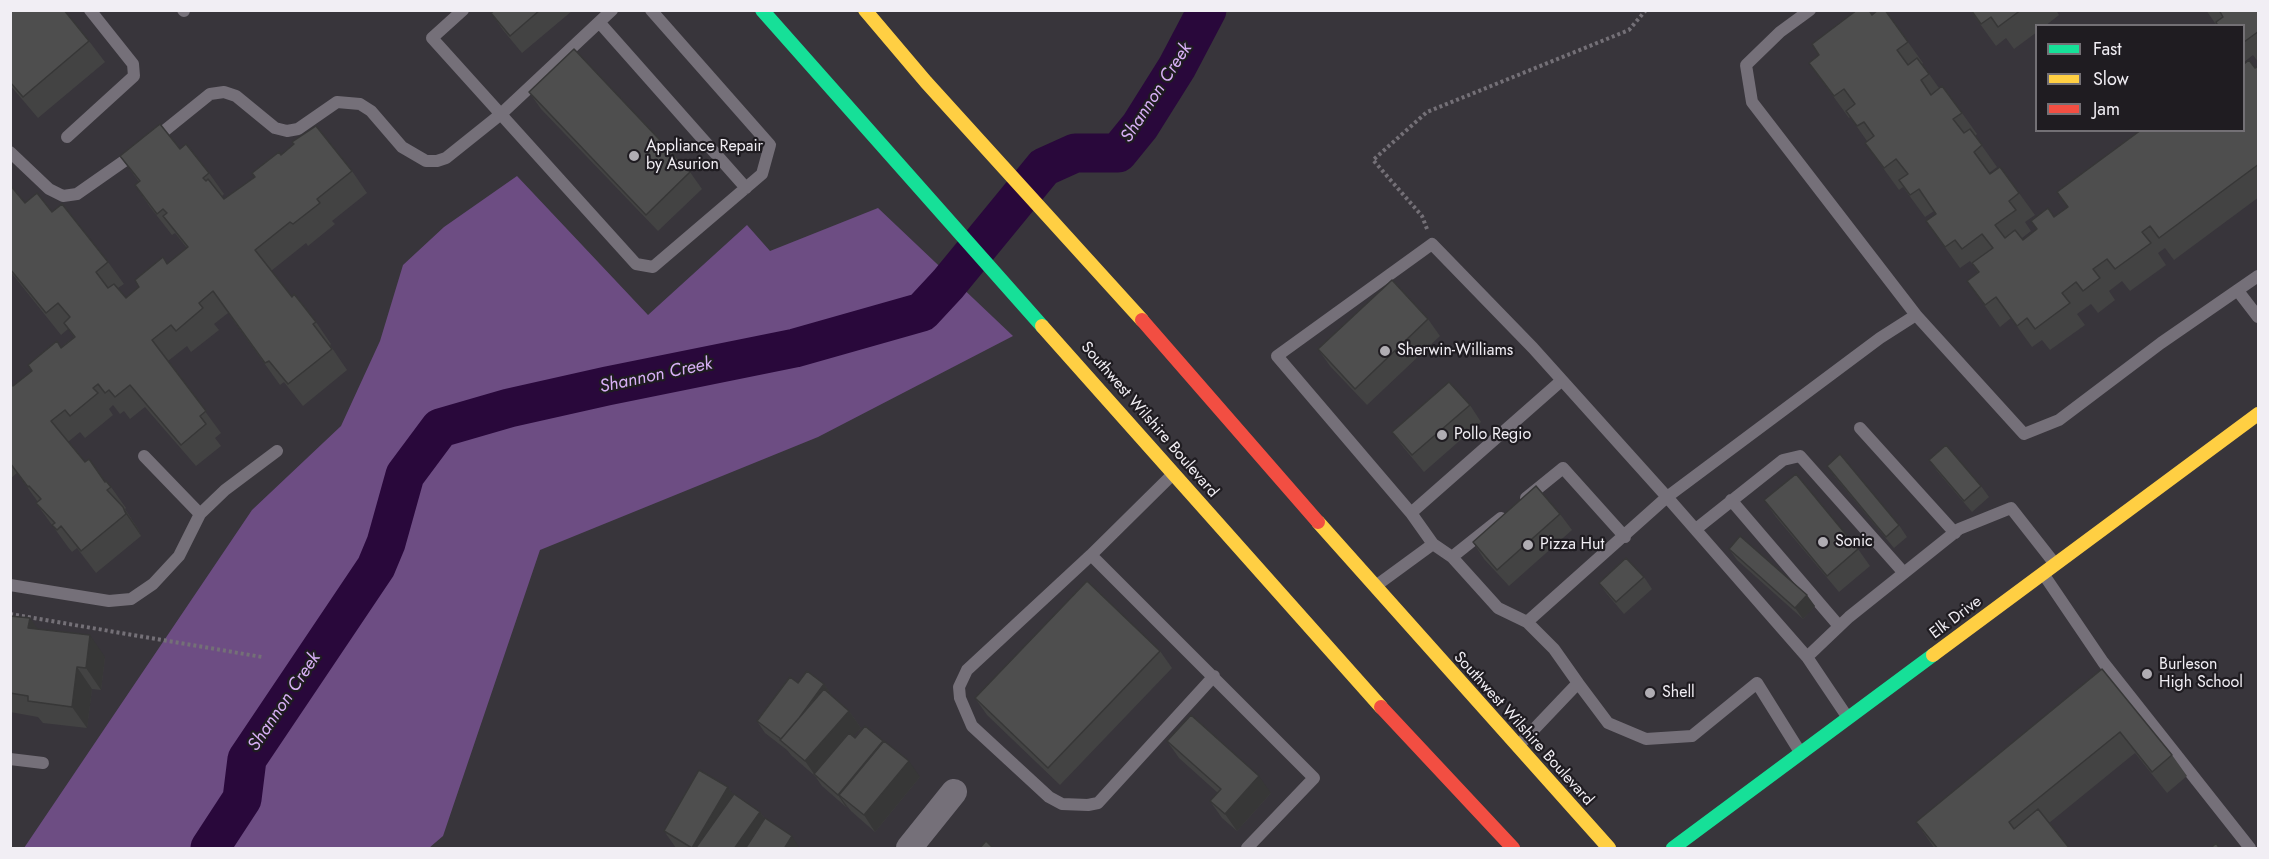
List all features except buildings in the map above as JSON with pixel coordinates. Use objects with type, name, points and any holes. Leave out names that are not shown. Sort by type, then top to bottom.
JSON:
[{"type":"main road","name":"Southwest Wilshire Boulevard","points":[[762,10],[1327,648],[1513,849]]},
{"type":"main road","name":"Southwest Wilshire Boulevard","points":[[865,10],[1014,179],[1092,262],[1375,587],[1609,849]]},
{"type":"main road","name":"Elk Drive","points":[[1673,849],[2259,414]]},
{"type":"street","points":[[909,849],[954,792]]},
{"type":"lane","points":[[67,137],[134,76],[133,64],[90,10]]},
{"type":"lane","points":[[463,10],[432,38],[636,264],[653,267],[762,174],[770,145],[651,10]]},
{"type":"lane","points":[[10,152],[49,189],[63,196],[77,194],[100,180],[210,94],[224,92],[236,96],[275,128],[287,131],[298,129],[337,102],[360,104],[371,111],[402,147],[426,161],[446,158],[501,114],[612,10]]},
{"type":"lane","points":[[1810,10],[1780,32],[1746,65],[1752,102],[1916,315],[2024,434],[2059,420],[2161,344],[2259,276]]},
{"type":"lane","points":[[599,22],[746,188]]},
{"type":"lane","points":[[1801,754],[1757,683],[1692,736],[1646,739],[1608,723],[1554,649],[1527,622],[1498,608],[1452,557],[1433,543],[1411,513],[1277,356],[1432,244],[1696,529],[1807,657],[1848,718]]},
{"type":"lane","points":[[2238,291],[2259,317]]},
{"type":"lane","points":[[1527,622],[1625,537],[1667,497],[1880,338],[1916,315]]},
{"type":"lane","points":[[1411,513],[1561,381]]},
{"type":"lane","points":[[1860,428],[1955,533]]},
{"type":"lane","points":[[10,585],[109,601],[131,599],[153,584],[179,556],[201,514],[225,490],[278,451]]},
{"type":"lane","points":[[144,456],[201,514]]},
{"type":"lane","points":[[1696,529],[1783,460],[1800,456],[1904,573]]},
{"type":"lane","points":[[1452,557],[1563,468],[1625,537]]},
{"type":"lane","points":[[1174,473],[1091,555],[967,670],[959,687],[960,698],[972,726],[1049,797],[1062,804],[1088,805],[1098,803],[1214,676]]},
{"type":"lane","points":[[1731,500],[1839,626]]},
{"type":"lane","points":[[1807,657],[1839,626],[1955,533],[2011,508],[2055,565]]},
{"type":"lane","points":[[1375,587],[1433,543]]},
{"type":"lane","points":[[1091,555],[1314,778],[1247,849]]},
{"type":"lane","points":[[2043,574],[2103,662],[2250,849]]},
{"type":"lane","points":[[1518,747],[1578,683]]},
{"type":"lane","points":[[10,759],[43,764]]},
{"type":"path","points":[[1432,244],[1422,216],[1373,160],[1427,112],[1629,30],[1646,10]]},
{"type":"path","points":[[10,614],[262,657]]},
{"type":"shaded area","points":[[517,176],[648,315],[747,225],[770,251],[878,208],[1013,336],[818,437],[540,550],[443,836],[429,848],[24,848],[252,510],[341,426],[380,341],[403,265],[444,227]]},
{"type":"waterway","name":"Shannon Creek","points":[[210,848],[242,799],[247,759],[376,567],[386,543],[405,475],[440,428],[509,408],[795,348],[922,312],[948,284],[1044,167],[1075,153],[1118,153],[1140,126],[1177,67],[1207,10]]},
{"type":"traffic: fast","points":[[762,10],[1042,326]]},
{"type":"traffic: fast","points":[[1673,848],[1933,655]]},
{"type":"traffic: slow","points":[[865,10],[926,82],[1142,320]]},
{"type":"traffic: slow","points":[[1042,326],[1381,707]]},
{"type":"traffic: slow","points":[[1933,655],[2258,414]]},
{"type":"traffic: slow","points":[[1318,522],[1609,848]]},
{"type":"traffic: jam","points":[[1142,320],[1318,522]]},
{"type":"traffic: jam","points":[[1381,707],[1513,848]]},
{"type":"place","name":"Appliance Repair by Asurion","points":[[634,156]]},
{"type":"place","name":"Sherwin-Williams","points":[[1385,351]]},
{"type":"place","name":"Pollo Regio","points":[[1442,435]]},
{"type":"place","name":"Sonic","points":[[1823,542]]},
{"type":"place","name":"Pizza Hut","points":[[1528,545]]},
{"type":"place","name":"Burleson High School","points":[[2147,674]]},
{"type":"place","name":"Shell","points":[[1650,693]]}]
